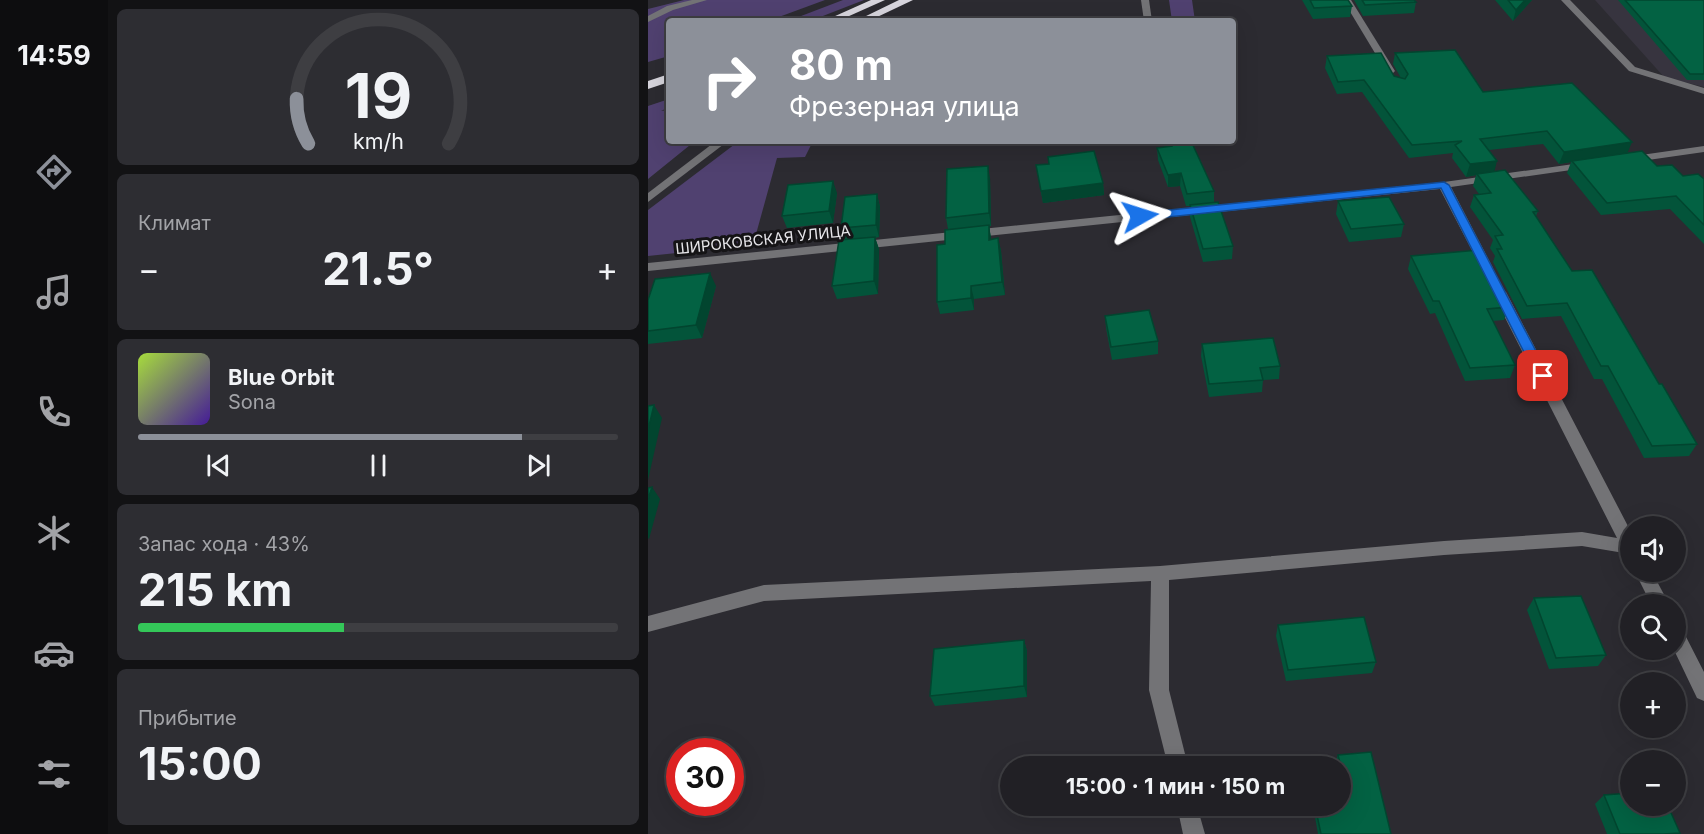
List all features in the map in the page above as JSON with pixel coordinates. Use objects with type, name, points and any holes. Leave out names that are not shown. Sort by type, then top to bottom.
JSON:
[{"type":"highway","points":[[836,18],[880,0]]},
{"type":"highway","points":[[866,18],[908,0]]},
{"type":"highway","points":[[648,85],[666,79]]},
{"type":"highway","points":[[648,97],[666,91]]},
{"type":"street","points":[[648,19],[670,8],[703,0]]},
{"type":"street","points":[[1145,0],[1148,18]]},
{"type":"street","points":[[1347,0],[1393,77]]},
{"type":"street","points":[[1565,0],[1632,69],[1704,91]]},
{"type":"street","points":[[648,199],[719,144]]},
{"type":"street","name":"ШИРОКОВСКАЯ УЛИЦА","points":[[648,267],[1444,185],[1704,149]]},
{"type":"street","points":[[1444,185],[1620,528]]},
{"type":"street","points":[[648,624],[764,593],[1160,573],[1444,548],[1582,539],[1620,545]]},
{"type":"street","points":[[1160,573],[1159,690],[1176,756]]},
{"type":"street","points":[[1686,655],[1704,692]]},
{"type":"street","points":[[1190,816],[1194,834]]},
{"type":"shaded area","points":[[684,0],[825,0],[776,18],[666,18],[666,57],[648,62],[648,9]]},
{"type":"shaded area","points":[[843,0],[864,0],[818,18],[796,18]]},
{"type":"shaded area","points":[[1169,0],[1192,0],[1195,18],[1172,18]]},
{"type":"shaded area","points":[[1595,0],[1704,0],[1704,87],[1664,77]]},
{"type":"shaded area","points":[[666,100],[666,108],[661,111],[666,110],[666,144],[691,144],[648,179],[648,106]]},
{"type":"shaded area","points":[[735,144],[812,144],[805,157],[777,158],[753,245],[648,256],[648,210]]},
{"type":"building","points":[[1310,0],[1348,0],[1352,6],[1314,8]]},
{"type":"building","points":[[1362,0],[1414,0],[1416,2],[1365,5]]},
{"type":"building","points":[[1508,0],[1525,0],[1516,10]]},
{"type":"building","points":[[1625,0],[1704,0],[1704,74],[1690,74]]},
{"type":"building","points":[[1455,50],[1483,92],[1572,83],[1632,142],[1564,152],[1547,131],[1480,139],[1497,161],[1470,164],[1455,145],[1462,141],[1412,145],[1364,80],[1338,82],[1327,56],[1381,53],[1394,76],[1405,79],[1408,74],[1395,53]]},
{"type":"building","points":[[1172,144],[1192,144],[1214,191],[1187,194],[1181,173],[1168,175],[1157,148],[1172,146]]},
{"type":"building","points":[[1094,151],[1103,183],[1041,191],[1036,165],[1049,164],[1048,157]]},
{"type":"building","points":[[1642,151],[1657,166],[1672,165],[1683,176],[1698,174],[1704,179],[1704,225],[1676,196],[1607,203],[1572,161]]},
{"type":"building","points":[[988,166],[989,213],[946,218],[947,169]]},
{"type":"building","points":[[1505,170],[1538,211],[1533,212],[1572,271],[1592,270],[1697,444],[1652,446],[1608,366],[1601,366],[1567,303],[1527,306],[1497,249],[1502,249],[1495,236],[1503,235],[1474,195],[1491,193],[1477,174]]},
{"type":"building","points":[[833,181],[829,211],[782,216],[788,185]]},
{"type":"building","points":[[877,194],[876,225],[841,228],[845,197]]},
{"type":"building","points":[[1389,197],[1404,224],[1351,229],[1338,201]]},
{"type":"building","points":[[1218,202],[1233,246],[1203,249],[1190,205]]},
{"type":"building","points":[[989,225],[989,240],[998,238],[1002,282],[971,286],[971,298],[937,302],[937,245],[945,244],[945,230]]},
{"type":"building","points":[[875,237],[874,281],[832,286],[839,240]]},
{"type":"building","points":[[1479,250],[1509,307],[1487,309],[1515,365],[1470,368],[1439,301],[1433,301],[1411,256]]},
{"type":"building","points":[[710,273],[696,325],[648,331],[648,300],[655,279]]},
{"type":"building","points":[[1149,310],[1158,341],[1111,347],[1105,316]]},
{"type":"building","points":[[1273,338],[1280,366],[1260,368],[1263,380],[1209,384],[1202,344]]},
{"type":"building","points":[[654,405],[648,430],[648,406]]},
{"type":"building","points":[[1581,596],[1606,655],[1556,658],[1534,598]]},
{"type":"building","points":[[1364,617],[1376,662],[1288,670],[1278,625]]},
{"type":"building","points":[[1024,640],[1024,686],[930,696],[934,649]]},
{"type":"building","points":[[1371,752],[1391,834],[1321,834],[1317,816],[1351,816],[1351,756],[1338,755]]},
{"type":"building","points":[[1620,794],[1620,816],[1672,816],[1680,833],[1620,834],[1604,795]]},
{"type":"route","points":[[1140,216],[1444,185],[1543,376]]}]
